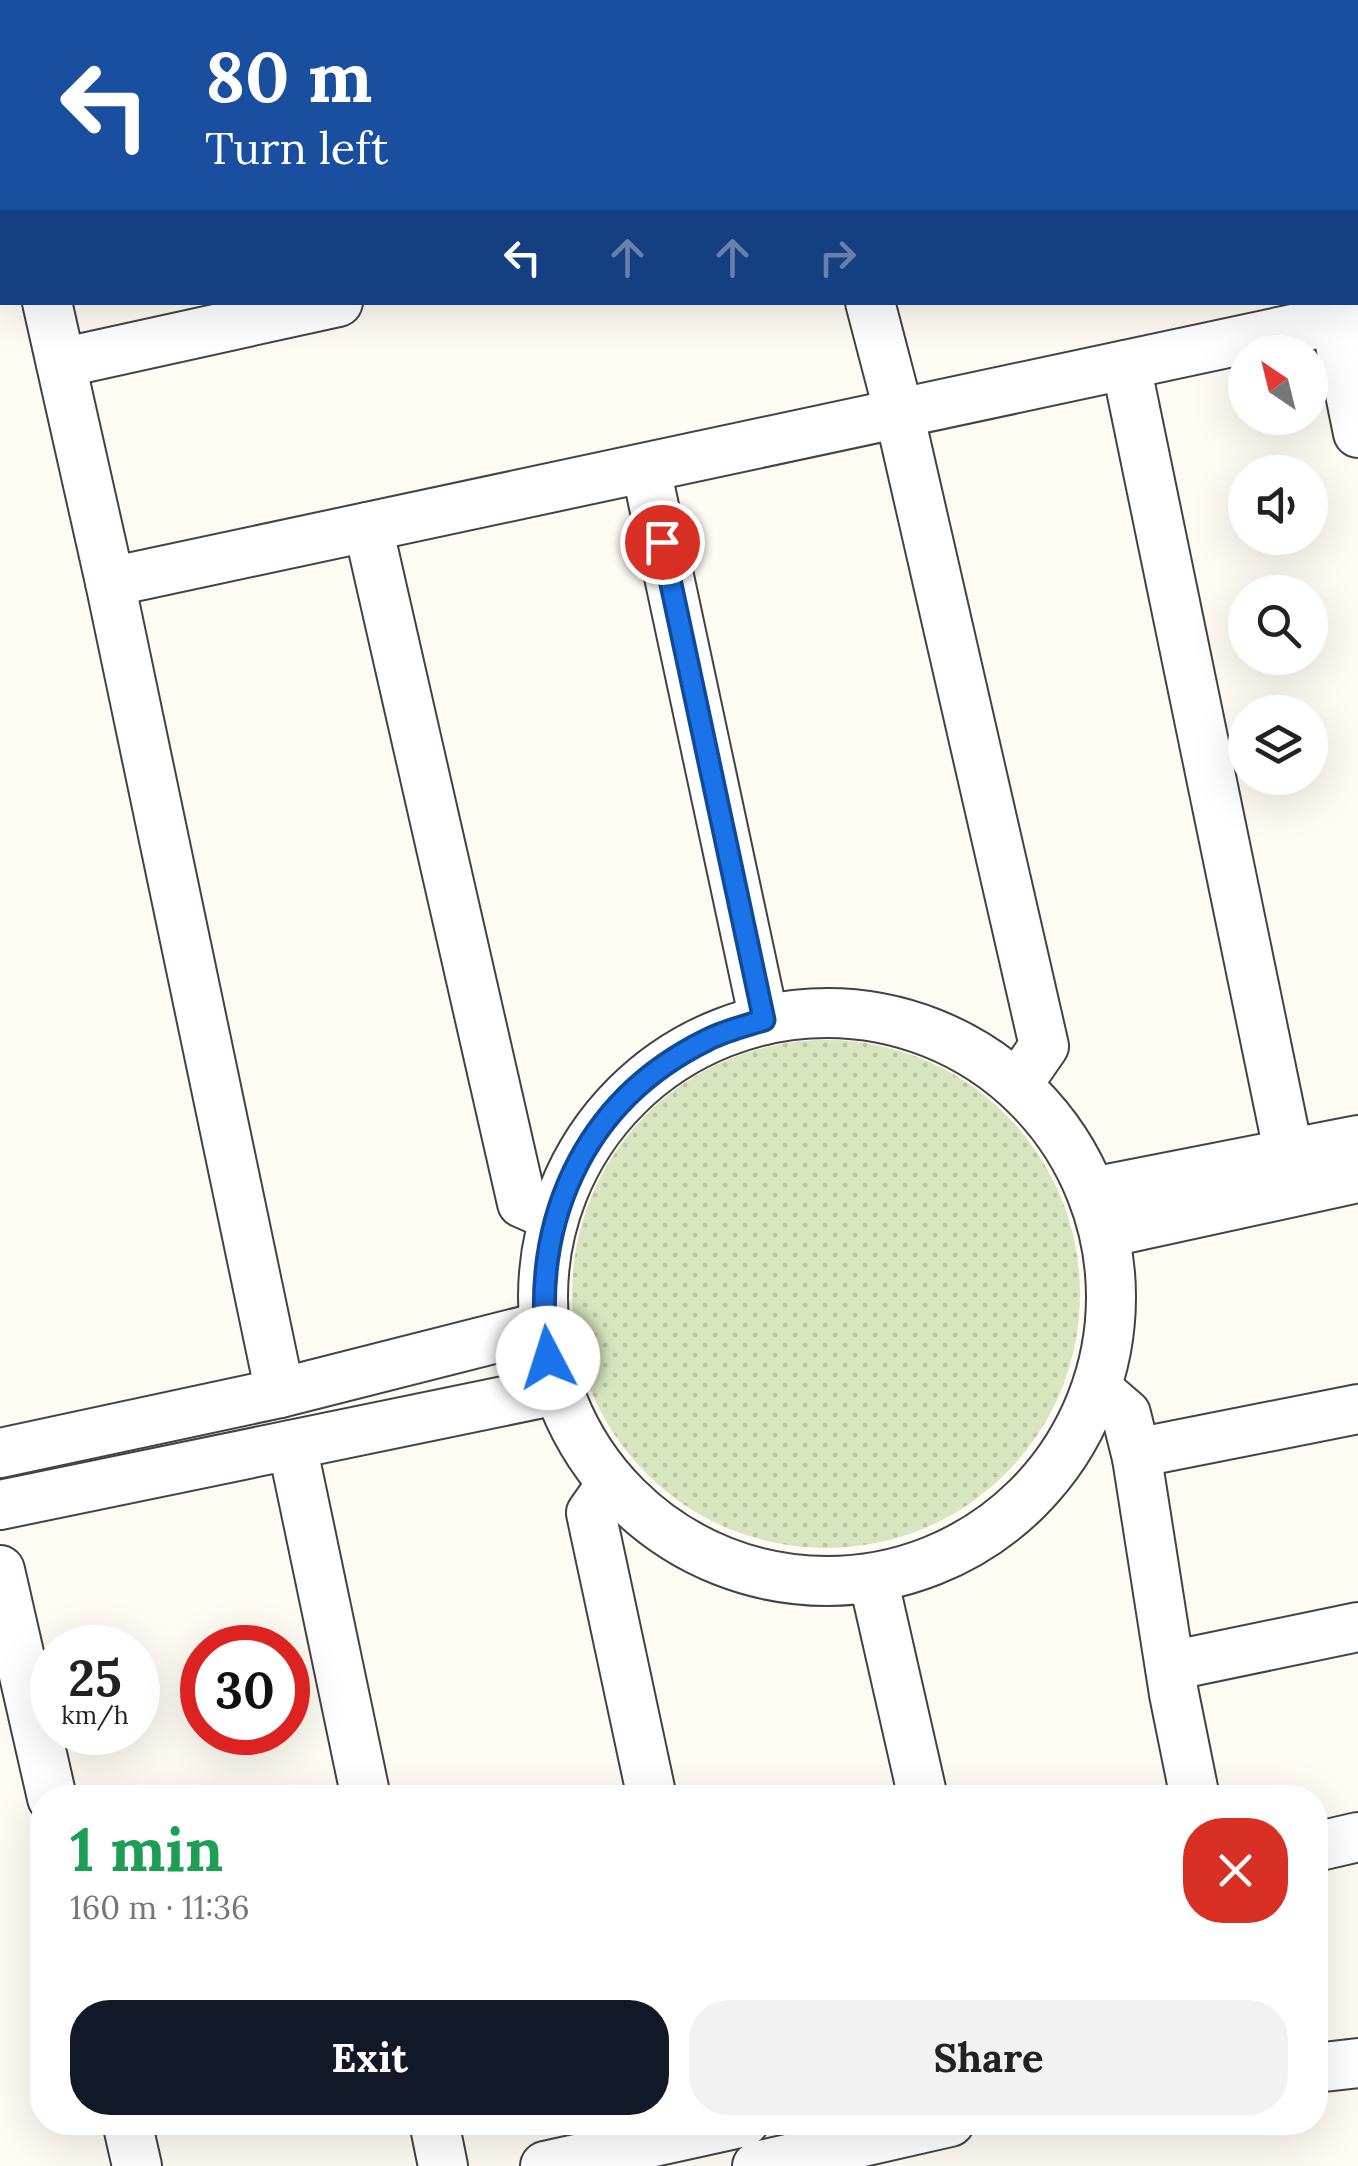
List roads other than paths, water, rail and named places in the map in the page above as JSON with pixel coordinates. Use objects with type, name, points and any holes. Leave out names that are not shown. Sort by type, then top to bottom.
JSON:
[{"type":"street","points":[[48,305],[110,582],[280,1393]]},
{"type":"street","points":[[60,363],[230,315],[313,305]]},
{"type":"street","points":[[871,305],[1044,1046],[1017,1086]]},
{"type":"street","points":[[110,582],[1126,364],[1335,311],[1358,433]]},
{"type":"street","points":[[1126,364],[1289,1155]]},
{"type":"street","points":[[646,469],[764,1020]]},
{"type":"street","points":[[368,527],[522,1203],[554,1217]]},
{"type":"street","points":[[820,1013],[877,1017],[930,1032],[981,1057],[1017,1086],[1064,1138],[1098,1212],[1112,1312],[1097,1389],[1071,1444],[1033,1493],[986,1533],[932,1562],[872,1578],[808,1582],[745,1570],[686,1545],[610,1486],[572,1425],[557,1390],[544,1326],[544,1271],[554,1217],[578,1162],[612,1112],[656,1071],[708,1040],[764,1020],[820,1013]]},
{"type":"street","points":[[1098,1212],[1289,1155],[1358,1140]]},
{"type":"street","points":[[1098,1212],[1358,1178]]},
{"type":"street","points":[[0,1453],[280,1393],[544,1326]]},
{"type":"street","points":[[1097,1389],[1126,1414],[1137,1458],[1193,1785]]},
{"type":"street","points":[[0,1505],[557,1390]]},
{"type":"street","points":[[1137,1458],[1156,1449],[1358,1409]]},
{"type":"street","points":[[292,1445],[363,1785]]},
{"type":"street","points":[[610,1486],[591,1513],[649,1785]]},
{"type":"street","points":[[0,1570],[49,1785]]},
{"type":"street","points":[[872,1578],[920,1785]]},
{"type":"street","points":[[1170,1666],[1358,1627]]},
{"type":"street","points":[[1328,1843],[1358,1837]]},
{"type":"street","points":[[1328,2066],[1358,2063]]},
{"type":"street","points":[[130,2135],[137,2166]]},
{"type":"street","points":[[437,2135],[443,2166]]},
{"type":"street","points":[[546,2166],[682,2135]]},
{"type":"street","points":[[757,2166],[893,2135]]}]
